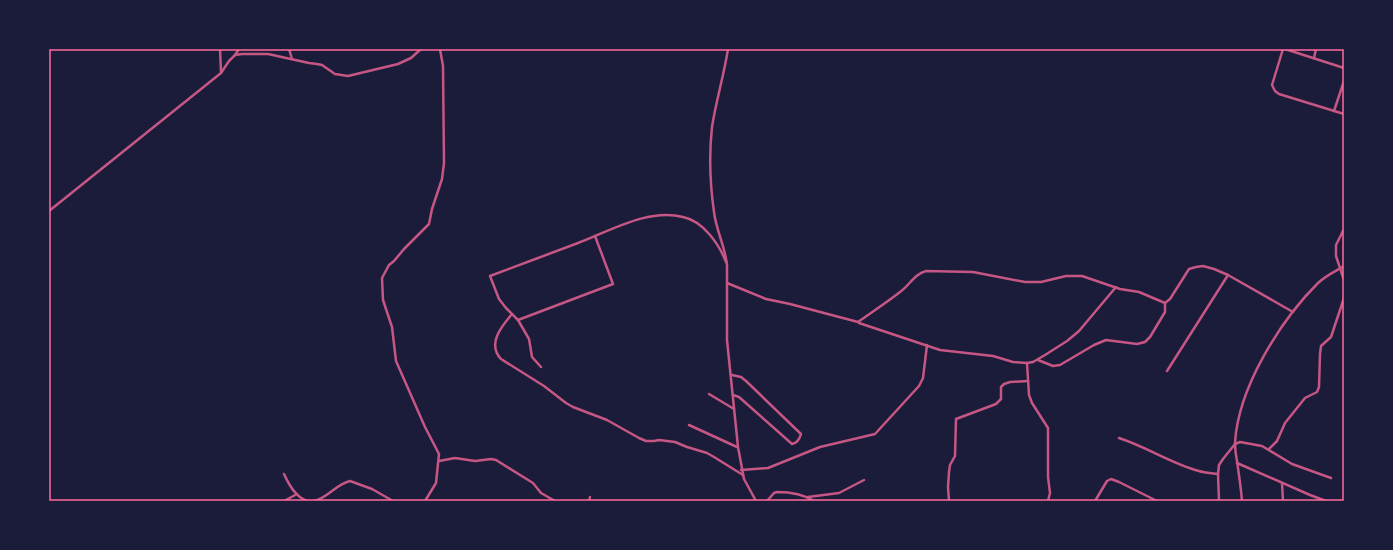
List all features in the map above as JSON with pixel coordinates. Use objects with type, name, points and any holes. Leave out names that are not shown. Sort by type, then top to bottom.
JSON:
[{"type":"street","points":[[220,49],[221,73]]},
{"type":"street","points":[[49,211],[221,73],[239,49]]},
{"type":"street","points":[[289,49],[292,59]]},
{"type":"street","points":[[235,55],[268,54],[322,65],[335,74],[348,76],[398,64],[411,58],[421,49]]},
{"type":"street","points":[[426,501],[436,483],[438,454],[396,361],[392,327],[383,300],[382,278],[384,271],[407,245],[429,224],[432,209],[442,180],[444,163],[443,66],[440,49]]},
{"type":"street","points":[[728,49],[712,126],[711,148],[714,212],[726,255],[728,340],[741,470],[756,501]]},
{"type":"street","points":[[1344,68],[1284,49],[1272,86],[1279,94],[1344,114]]},
{"type":"street","points":[[1314,58],[1316,49]]},
{"type":"street","points":[[1334,111],[1344,81]]},
{"type":"street","points":[[541,366],[532,357],[529,339],[518,320],[499,299],[490,276],[630,223],[649,217],[670,215],[684,217],[697,223],[713,240],[724,257],[727,266]]},
{"type":"street","points":[[1344,229],[1336,245],[1336,256],[1344,280]]},
{"type":"street","points":[[518,320],[613,284],[595,236]]},
{"type":"street","points":[[1165,303],[1170,299],[1189,269],[1196,266],[1203,266],[1228,275],[1293,312]]},
{"type":"street","points":[[1242,501],[1235,444],[1239,415],[1256,370],[1293,312],[1319,282],[1344,266]]},
{"type":"street","points":[[858,322],[902,291],[913,278],[921,272],[926,271],[973,272],[1024,282],[1033,282],[1066,276],[1082,276],[1116,288],[1140,292],[1165,303]]},
{"type":"street","points":[[1167,371],[1228,275]]},
{"type":"street","points":[[727,283],[766,299],[803,307],[858,322],[953,352],[993,356],[1013,362],[1027,363],[1038,359],[1067,341],[1079,331],[1116,288]]},
{"type":"street","points":[[1269,449],[1277,441],[1285,423],[1305,398],[1317,392],[1320,386],[1321,346],[1331,337],[1344,298]]},
{"type":"street","points":[[1038,359],[1053,366],[1060,365],[1106,340],[1137,344],[1145,342],[1150,337],[1165,312],[1165,303]]},
{"type":"street","points":[[512,314],[503,325],[495,342],[497,354],[501,359],[544,386],[573,407],[607,420],[646,441],[659,440],[675,442],[707,453],[743,475]]},
{"type":"street","points":[[741,470],[768,468],[820,447],[875,434],[919,386],[923,378],[927,345]]},
{"type":"street","points":[[1027,363],[1029,395],[1032,403],[1048,428],[1048,477],[1050,493],[1048,501]]},
{"type":"street","points":[[732,375],[741,377],[746,381],[801,434],[800,438],[792,444],[739,398],[733,395]]},
{"type":"street","points":[[949,501],[949,472],[950,465],[955,456],[956,419],[996,404],[1000,399],[1001,387],[1004,384],[1028,381]]},
{"type":"street","points":[[709,394],[734,410]]},
{"type":"street","points":[[689,425],[738,447]]},
{"type":"street","points":[[1119,438],[1199,471],[1218,474]]},
{"type":"street","points":[[1219,501],[1219,465],[1222,459],[1235,444],[1240,442],[1252,443],[1269,449],[1292,464],[1331,478]]},
{"type":"street","points":[[438,461],[455,458],[475,461],[491,459],[496,460],[534,482],[541,493],[555,501]]},
{"type":"street","points":[[1237,463],[1326,501]]},
{"type":"street","points":[[284,474],[288,483],[299,497],[308,501]]},
{"type":"street","points":[[1095,501],[1106,481],[1111,479],[1157,501]]},
{"type":"street","points":[[808,497],[839,493],[864,480]]},
{"type":"street","points":[[314,501],[319,500],[338,485],[350,481],[372,489],[393,501]]},
{"type":"street","points":[[1282,483],[1283,501]]},
{"type":"street","points":[[767,501],[774,493],[777,492],[797,494],[808,497],[814,501]]},
{"type":"street","points":[[284,501],[297,494]]},
{"type":"street","points":[[589,501],[590,497]]}]
